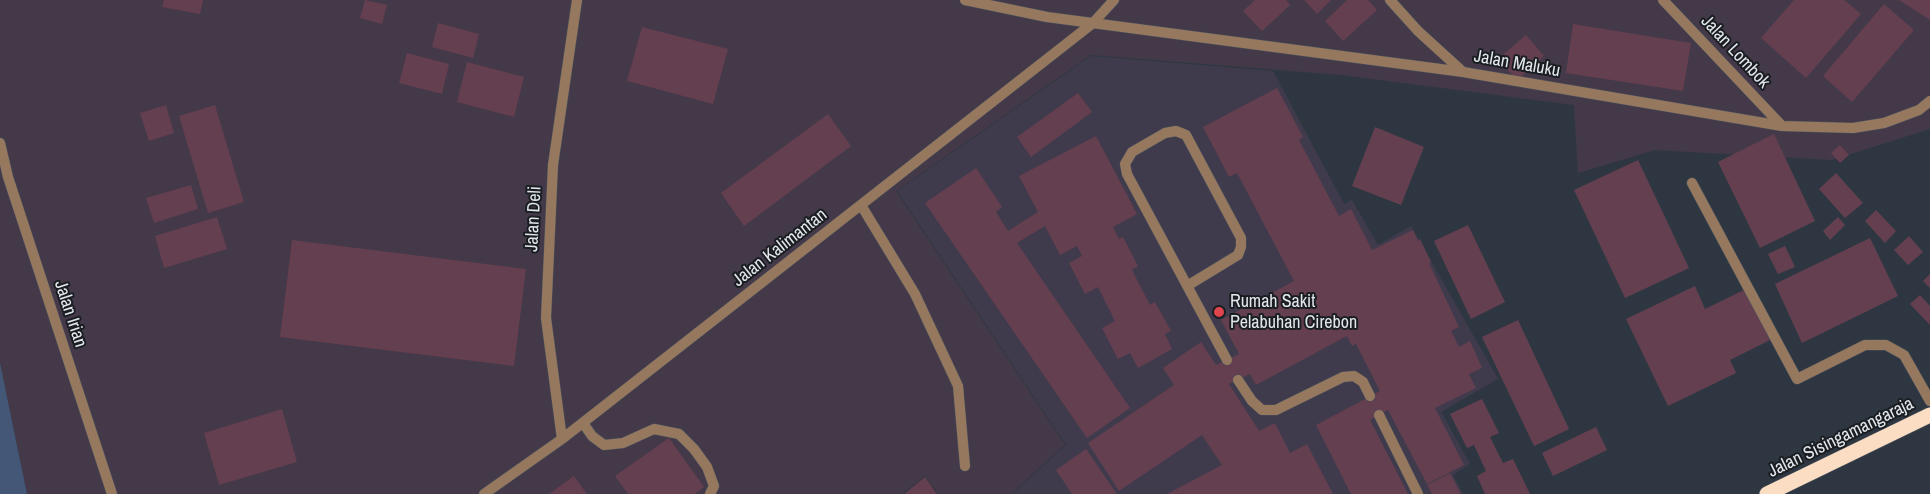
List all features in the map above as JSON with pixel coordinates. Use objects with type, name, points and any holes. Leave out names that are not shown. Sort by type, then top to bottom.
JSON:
[{"type":"highway","name":"Jalan Sisingamangaraja","points":[[1767,494],[1930,415]]},
{"type":"lane","name":"Jalan Deli","points":[[562,439],[546,318],[553,165],[577,0]]},
{"type":"lane","name":"Jalan Maluku","points":[[966,0],[1047,17],[1463,72],[1782,126],[1853,128],[1884,123],[1919,110],[1930,102]]},
{"type":"lane","name":"Jalan Kalimantan","points":[[484,494],[583,423],[1093,23],[1114,0]]},
{"type":"lane","points":[[1390,0],[1418,31],[1463,72]]},
{"type":"lane","name":"Jalan Lombok","points":[[1664,0],[1782,126]]},
{"type":"lane","points":[[1187,286],[1238,255],[1241,247],[1241,238],[1186,135],[1176,131],[1165,133],[1132,152],[1125,164],[1128,174],[1187,286],[1227,360]]},
{"type":"lane","name":"Jalan Irian","points":[[0,143],[4,176],[112,494]]},
{"type":"lane","points":[[1692,183],[1797,379],[1866,346],[1886,345],[1904,355],[1930,401]]},
{"type":"lane","points":[[861,205],[914,294],[958,386],[965,466]]},
{"type":"lane","points":[[1238,380],[1252,401],[1262,410],[1276,410],[1343,377],[1354,376],[1363,382],[1370,396]]},
{"type":"lane","points":[[1379,415],[1418,494]]},
{"type":"lane","points":[[583,423],[592,436],[604,444],[623,443],[654,429],[679,434],[694,449],[707,467],[714,486],[710,494]]},
{"type":"shaded area","points":[[0,0],[1930,0],[1930,129],[1832,160],[1655,150],[1578,173],[1574,105],[1341,75],[1091,55],[896,191],[1065,445],[1011,494],[938,494],[925,476],[902,494],[27,494],[0,363]]},
{"type":"shaded area","name":"Rumah Sakit Pelabuhan Cirebon","points":[[1091,56],[1273,71],[1344,204],[1352,200],[1378,245],[1411,226],[1498,379],[1441,412],[1470,464],[1453,475],[1463,494],[1012,494],[1066,445],[897,191]]},
{"type":"water","points":[[0,363],[27,494],[0,494]]},
{"type":"building","points":[[164,0],[203,0],[200,14],[162,7]]},
{"type":"building","points":[[365,0],[387,5],[382,24],[360,18]]},
{"type":"building","points":[[1255,0],[1286,0],[1290,5],[1262,31],[1243,11]]},
{"type":"building","points":[[1304,0],[1331,0],[1317,14]]},
{"type":"building","points":[[1347,0],[1368,0],[1377,10],[1343,41],[1325,21]]},
{"type":"building","points":[[1794,0],[1844,0],[1861,14],[1806,78],[1761,38]]},
{"type":"building","points":[[1899,0],[1930,0],[1930,20]]},
{"type":"building","points":[[1884,4],[1914,30],[1852,102],[1823,76]]},
{"type":"building","points":[[438,23],[479,34],[473,58],[432,47]]},
{"type":"building","points":[[1573,24],[1691,43],[1683,91],[1566,73]]},
{"type":"building","points":[[642,27],[728,49],[713,104],[627,81]]},
{"type":"building","points":[[1526,35],[1544,56],[1517,80],[1498,59]]},
{"type":"building","points":[[407,53],[449,64],[442,94],[399,83]]},
{"type":"building","points":[[467,62],[524,77],[514,117],[457,102]]},
{"type":"building","points":[[1277,88],[1303,137],[1299,140],[1339,216],[1351,209],[1372,250],[1413,230],[1418,241],[1420,239],[1459,327],[1451,331],[1459,347],[1470,341],[1482,368],[1469,374],[1476,388],[1435,408],[1464,465],[1427,484],[1388,410],[1370,420],[1408,494],[1351,494],[1316,425],[1380,391],[1356,344],[1352,346],[1347,336],[1256,385],[1250,374],[1229,384],[1259,431],[1275,423],[1290,453],[1307,444],[1333,494],[1167,494],[1222,465],[1202,435],[1119,491],[1088,443],[1174,385],[1163,368],[1201,342],[1216,365],[1239,354],[1221,320],[1294,281],[1237,173],[1229,177],[1203,127]]},
{"type":"building","points":[[1078,93],[1092,112],[1031,157],[1017,137]]},
{"type":"building","points":[[166,105],[174,133],[149,141],[140,113]]},
{"type":"building","points":[[215,105],[244,202],[208,213],[179,116]]},
{"type":"building","points":[[828,114],[851,146],[744,226],[721,193]]},
{"type":"building","points":[[1375,127],[1424,147],[1401,205],[1352,186]]},
{"type":"building","points":[[1774,134],[1815,221],[1760,248],[1718,162]]},
{"type":"building","points":[[1096,136],[1137,214],[1113,227],[1119,239],[1123,237],[1138,266],[1132,270],[1150,305],[1155,302],[1171,331],[1165,334],[1172,349],[1138,368],[1130,353],[1118,359],[1102,328],[1115,321],[1098,287],[1085,294],[1069,263],[1082,256],[1077,246],[1060,255],[1045,226],[1017,243],[1130,408],[1087,438],[925,203],[976,168],[1002,207],[996,212],[1008,231],[1038,212],[1019,176]]},
{"type":"building","points":[[1840,145],[1849,155],[1840,163],[1831,153]]},
{"type":"building","points":[[1638,160],[1689,268],[1625,298],[1574,190]]},
{"type":"building","points":[[1836,173],[1863,203],[1845,218],[1819,189]]},
{"type":"building","points":[[191,185],[198,209],[154,223],[146,198]]},
{"type":"building","points":[[1876,210],[1896,231],[1885,243],[1865,221]]},
{"type":"building","points":[[217,217],[227,249],[164,268],[155,236]]},
{"type":"building","points":[[1838,217],[1845,225],[1830,240],[1823,231]]},
{"type":"building","points":[[1468,225],[1505,302],[1471,319],[1434,241]]},
{"type":"building","points":[[1909,236],[1923,252],[1908,265],[1894,250]]},
{"type":"building","points":[[1870,238],[1898,296],[1802,343],[1775,284]]},
{"type":"building","points":[[292,240],[526,269],[514,366],[280,337]]},
{"type":"building","points":[[1785,246],[1795,267],[1778,274],[1768,254]]},
{"type":"building","points":[[1930,274],[1930,288],[1923,281]]},
{"type":"building","points":[[1695,286],[1705,309],[1746,289],[1770,340],[1730,360],[1736,373],[1668,406],[1626,319]]},
{"type":"building","points":[[1920,295],[1930,306],[1930,325],[1910,304]]},
{"type":"building","points":[[1518,320],[1569,429],[1534,446],[1482,337]]},
{"type":"building","points":[[1482,399],[1499,433],[1490,437],[1503,463],[1513,459],[1530,494],[1485,494],[1477,476],[1486,471],[1474,445],[1467,448],[1450,414]]},
{"type":"building","points":[[282,409],[297,462],[219,485],[204,433]]},
{"type":"building","points":[[1596,427],[1607,450],[1553,476],[1542,453]]},
{"type":"building","points":[[669,438],[704,487],[695,494],[628,494],[615,476]]},
{"type":"building","points":[[1086,449],[1117,494],[1072,494],[1056,470]]},
{"type":"building","points":[[1450,473],[1461,494],[1432,494],[1427,485]]},
{"type":"building","points":[[574,476],[587,494],[549,494]]},
{"type":"building","points":[[925,477],[937,494],[904,494]]},
{"type":"place","name":"Rumah Sakit Pelabuhan Cirebon","points":[[1219,312]]}]
